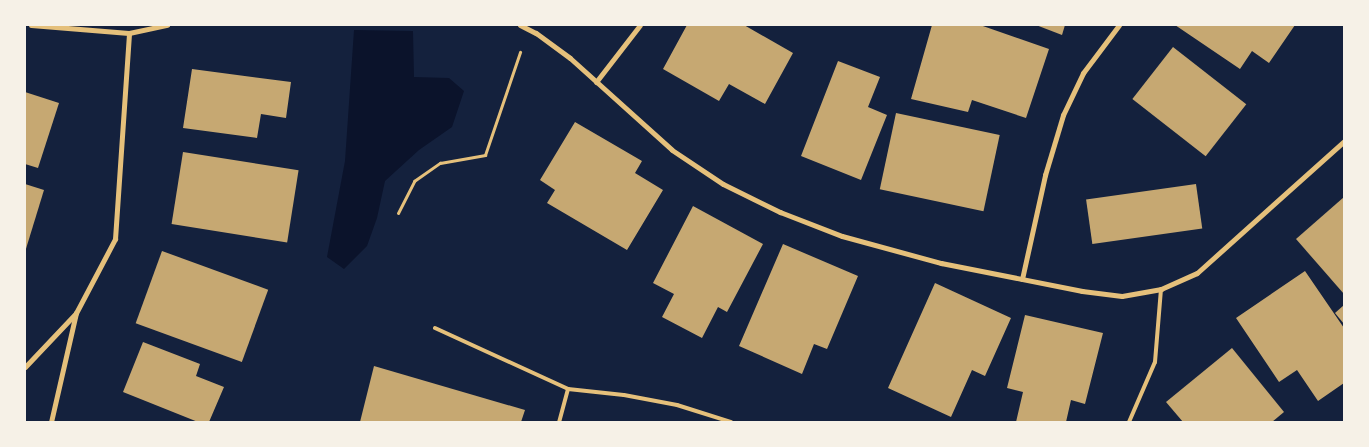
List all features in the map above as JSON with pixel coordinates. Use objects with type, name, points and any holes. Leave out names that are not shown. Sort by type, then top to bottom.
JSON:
[{"type":"street","points":[[31,25],[129,33],[167,25]]},
{"type":"street","points":[[520,25],[570,58],[672,150],[723,184],[780,212],[842,236],[941,263],[1082,291],[1122,296],[1161,289],[1197,273],[1344,141]]},
{"type":"street","points":[[596,82],[640,25]]},
{"type":"street","points":[[1022,279],[1045,175],[1063,116],[1083,73],[1119,25]]},
{"type":"street","points":[[50,422],[76,313],[115,239],[129,33]]},
{"type":"street","points":[[25,367],[76,313]]},
{"type":"lane","points":[[1129,422],[1155,362],[1161,289]]},
{"type":"lane","points":[[435,328],[568,389],[624,395],[677,405],[731,422]]},
{"type":"lane","points":[[559,422],[568,389]]},
{"type":"path","points":[[398,213],[414,181],[440,163],[485,155],[527,28]]},
{"type":"water","points":[[354,30],[413,31],[414,77],[449,78],[464,91],[452,127],[419,150],[385,181],[377,218],[367,246],[344,269],[327,257],[345,161]]},
{"type":"building","points":[[687,25],[744,25],[793,53],[765,104],[729,84],[719,101],[663,69]]},
{"type":"building","points":[[932,25],[980,25],[1049,49],[1026,118],[972,100],[968,112],[911,99]]},
{"type":"building","points":[[1036,25],[1065,25],[1062,35]]},
{"type":"building","points":[[1175,25],[1295,25],[1269,63],[1252,51],[1240,69]]},
{"type":"building","points":[[1173,47],[1246,104],[1206,156],[1132,99]]},
{"type":"building","points":[[838,61],[880,77],[868,107],[887,115],[861,180],[801,156]]},
{"type":"building","points":[[192,69],[291,82],[286,118],[261,114],[257,138],[183,128]]},
{"type":"building","points":[[25,92],[59,103],[38,168],[25,164]]},
{"type":"building","points":[[896,113],[1000,135],[983,211],[880,189]]},
{"type":"building","points":[[575,122],[642,161],[635,173],[663,190],[627,250],[547,203],[555,190],[540,180]]},
{"type":"building","points":[[183,152],[299,170],[287,242],[172,224]]},
{"type":"building","points":[[25,184],[44,190],[25,252]]},
{"type":"building","points":[[1196,184],[1202,229],[1092,244],[1086,199]]},
{"type":"building","points":[[1344,197],[1344,294],[1296,239]]},
{"type":"building","points":[[693,206],[763,244],[727,312],[718,307],[702,338],[662,317],[674,294],[653,283]]},
{"type":"building","points":[[783,244],[858,276],[827,349],[814,344],[802,374],[739,346]]},
{"type":"building","points":[[162,251],[268,290],[242,362],[136,323]]},
{"type":"building","points":[[1305,271],[1344,328],[1344,383],[1318,401],[1297,370],[1279,382],[1236,318]]},
{"type":"building","points":[[935,283],[1011,318],[985,376],[972,370],[951,417],[888,388]]},
{"type":"building","points":[[1344,305],[1344,324],[1335,313]]},
{"type":"building","points":[[1025,315],[1103,333],[1085,404],[1071,400],[1066,422],[1016,422],[1023,392],[1007,388]]},
{"type":"building","points":[[143,342],[200,364],[196,376],[224,387],[209,422],[198,422],[123,392]]},
{"type":"building","points":[[1232,348],[1284,412],[1272,422],[1183,422],[1166,402]]},
{"type":"building","points":[[374,366],[525,410],[521,422],[360,422]]}]
